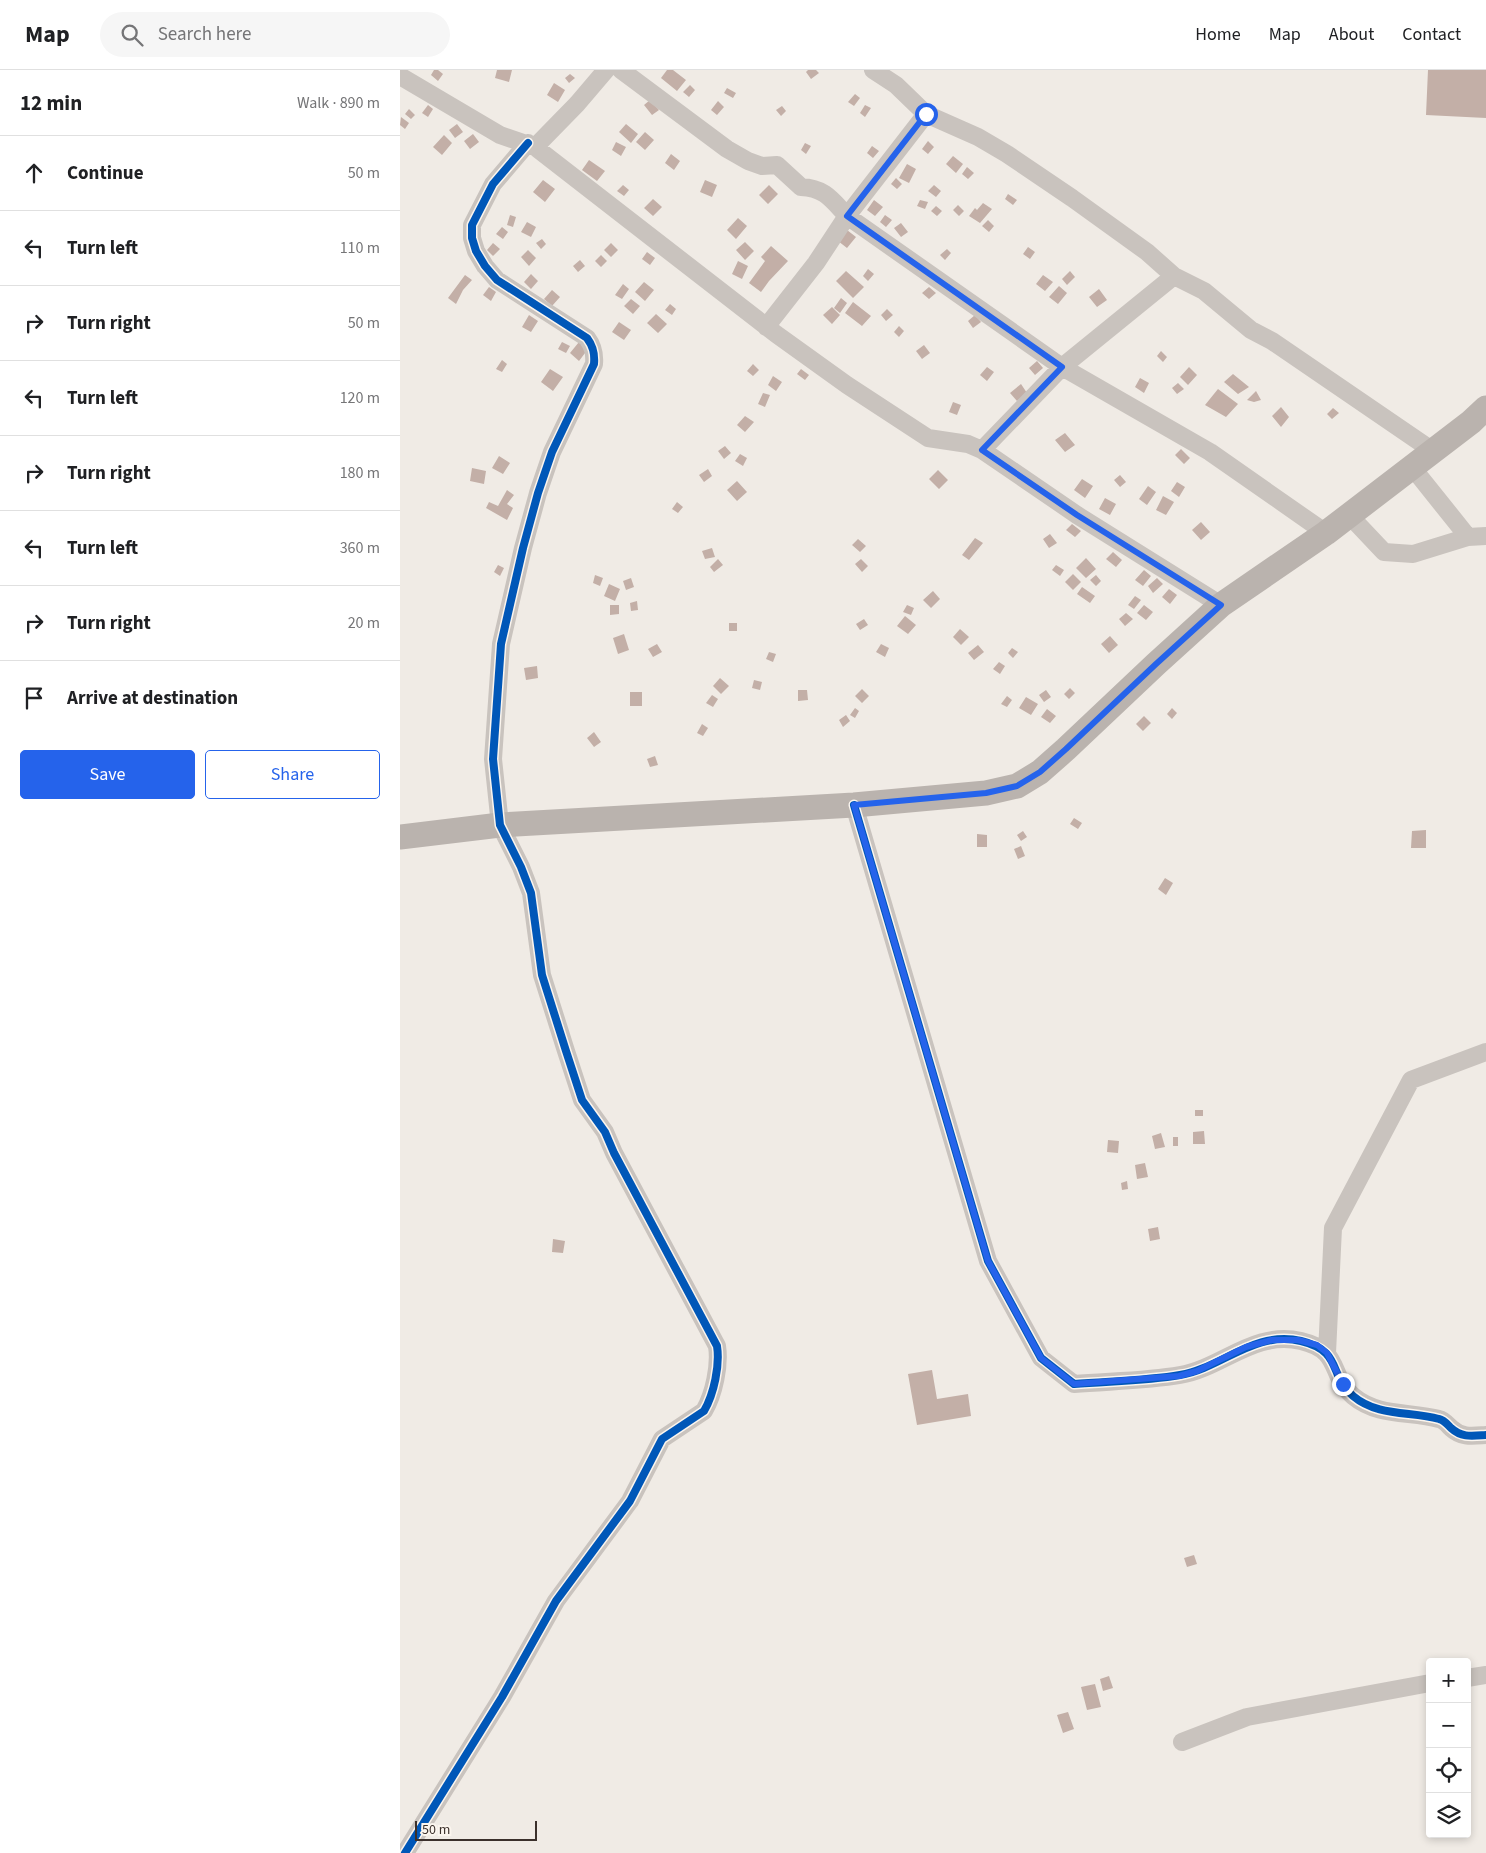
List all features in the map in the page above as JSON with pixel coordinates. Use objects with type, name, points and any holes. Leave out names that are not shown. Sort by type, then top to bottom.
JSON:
[{"type":"main road","points":[[400,837],[500,825],[854,805],[986,793],[1017,786],[1040,772],[1066,749],[1221,605],[1326,533],[1483,415]]},
{"type":"street","points":[[405,1853],[502,1697],[556,1601],[630,1501],[662,1439],[704,1410],[708,1404],[719,1361],[717,1346],[619,1162],[605,1132],[582,1100],[542,975],[531,893],[521,867],[500,825],[494,759],[501,644],[522,548],[552,452],[594,364],[595,353],[592,344],[586,338],[497,280],[485,266],[476,251],[472,238],[472,225],[493,184],[531,145],[577,104],[606,70]]},
{"type":"street","points":[[621,70],[728,149],[748,161],[762,166],[777,165],[783,168],[801,187],[820,190],[847,216],[1062,367],[1210,452],[1326,533]]},
{"type":"street","points":[[873,70],[896,85],[926,114],[978,137],[1007,154],[1147,252],[1174,276],[1204,291],[1251,330],[1272,341],[1433,451]]},
{"type":"street","points":[[400,76],[500,135],[531,145],[766,327],[847,385],[928,438],[968,444],[982,450],[1077,515],[1221,605]]},
{"type":"street","points":[[766,327],[816,263],[847,216],[926,114]]},
{"type":"street","points":[[982,450],[1062,367],[1174,276]]},
{"type":"street","points":[[1412,467],[1468,537]]},
{"type":"street","points":[[1349,516],[1384,552],[1413,554],[1468,537],[1486,536]]},
{"type":"street","points":[[854,805],[988,1261],[1041,1358],[1074,1384],[1179,1376],[1197,1371],[1246,1347],[1272,1340],[1298,1340],[1317,1345],[1327,1353],[1343,1384],[1352,1395],[1366,1405],[1384,1412],[1442,1419],[1453,1430],[1464,1436],[1486,1435]]},
{"type":"street","points":[[1327,1353],[1333,1228],[1411,1080],[1486,1052]]},
{"type":"street","points":[[1471,1677],[1486,1675]]},
{"type":"street","points":[[1182,1742],[1246,1717],[1426,1684]]},
{"type":"building","points":[[434,70],[438,70],[443,74],[438,81],[431,75]]},
{"type":"building","points":[[497,70],[512,70],[509,82],[495,78]]},
{"type":"building","points":[[667,70],[673,70],[686,80],[677,91],[661,78]]},
{"type":"building","points":[[808,70],[816,70],[819,73],[811,79],[806,72]]},
{"type":"building","points":[[1428,70],[1486,70],[1486,118],[1426,115]]},
{"type":"building","points":[[570,74],[575,78],[569,83],[565,78]]},
{"type":"building","points":[[554,83],[565,90],[558,102],[547,95]]},
{"type":"building","points":[[690,85],[695,90],[689,97],[683,92]]},
{"type":"building","points":[[727,88],[736,93],[733,98],[724,93]]},
{"type":"building","points":[[855,94],[860,98],[854,106],[848,102]]},
{"type":"building","points":[[650,100],[659,110],[652,115],[644,105]]},
{"type":"building","points":[[718,101],[724,107],[717,115],[711,110]]},
{"type":"building","points":[[428,105],[433,109],[428,117],[422,113]]},
{"type":"building","points":[[865,105],[871,108],[865,117],[860,113]]},
{"type":"building","points":[[782,106],[786,111],[781,116],[776,110]]},
{"type":"building","points":[[409,109],[415,115],[411,119],[405,114]]},
{"type":"building","points":[[401,117],[409,123],[405,129],[400,125]]},
{"type":"building","points":[[457,124],[463,132],[455,138],[449,130]]},
{"type":"building","points":[[626,124],[638,134],[631,143],[619,132]]},
{"type":"building","points":[[645,132],[654,140],[645,150],[636,142]]},
{"type":"building","points":[[473,134],[479,142],[470,149],[464,141]]},
{"type":"building","points":[[444,135],[452,143],[442,155],[433,147]]},
{"type":"building","points":[[928,141],[934,147],[928,154],[922,149]]},
{"type":"building","points":[[616,142],[626,147],[621,156],[612,150]]},
{"type":"building","points":[[805,143],[811,146],[806,154],[801,150]]},
{"type":"building","points":[[872,146],[879,151],[873,158],[867,153]]},
{"type":"building","points":[[671,154],[680,161],[674,170],[665,163]]},
{"type":"building","points":[[953,156],[963,164],[956,173],[946,164]]},
{"type":"building","points":[[589,160],[605,171],[597,181],[582,170]]},
{"type":"building","points":[[907,164],[916,169],[909,183],[899,178]]},
{"type":"building","points":[[967,167],[974,173],[968,179],[962,174]]},
{"type":"building","points":[[896,178],[902,184],[897,189],[891,184]]},
{"type":"building","points":[[543,180],[555,189],[545,202],[533,192]]},
{"type":"building","points":[[705,180],[717,185],[712,197],[700,192]]},
{"type":"building","points":[[623,185],[629,190],[624,196],[617,191]]},
{"type":"building","points":[[769,185],[778,194],[768,204],[759,195]]},
{"type":"building","points":[[934,185],[941,191],[936,197],[928,191]]},
{"type":"building","points":[[1008,194],[1017,200],[1013,205],[1005,199]]},
{"type":"building","points":[[653,199],[662,207],[653,216],[644,208]]},
{"type":"building","points":[[874,200],[883,207],[875,216],[867,210]]},
{"type":"building","points":[[920,200],[928,202],[925,209],[917,206]]},
{"type":"building","points":[[983,203],[992,209],[980,223],[969,216],[975,208],[977,210]]},
{"type":"building","points":[[958,205],[964,211],[959,216],[953,210]]},
{"type":"building","points":[[936,206],[942,211],[937,216],[931,211]]},
{"type":"building","points":[[510,215],[516,217],[513,227],[507,225]]},
{"type":"building","points":[[885,215],[892,220],[886,227],[880,222]]},
{"type":"building","points":[[738,218],[747,226],[736,239],[727,230]]},
{"type":"building","points":[[988,220],[994,226],[989,232],[982,226]]},
{"type":"building","points":[[527,222],[536,227],[531,237],[521,232]]},
{"type":"building","points":[[901,223],[908,232],[901,237],[894,228]]},
{"type":"building","points":[[502,227],[508,232],[503,239],[496,234]]},
{"type":"building","points":[[847,230],[856,237],[847,248],[838,241]]},
{"type":"building","points":[[542,239],[546,244],[541,249],[536,243]]},
{"type":"building","points":[[745,242],[754,251],[745,260],[736,250]]},
{"type":"building","points":[[493,243],[500,249],[493,256],[487,250]]},
{"type":"building","points":[[611,243],[618,250],[611,257],[604,250]]},
{"type":"building","points":[[771,246],[788,261],[761,292],[749,283],[765,261],[761,257]]},
{"type":"building","points":[[1028,247],[1035,252],[1030,259],[1023,254]]},
{"type":"building","points":[[947,249],[951,253],[945,260],[940,255]]},
{"type":"building","points":[[528,250],[536,258],[529,266],[521,257]]},
{"type":"building","points":[[647,252],[655,258],[650,265],[642,259]]},
{"type":"building","points":[[601,255],[607,261],[601,267],[595,261]]},
{"type":"building","points":[[580,260],[585,266],[578,272],[573,266]]},
{"type":"building","points":[[738,261],[748,266],[742,279],[732,274]]},
{"type":"building","points":[[868,269],[874,274],[868,281],[863,276]]},
{"type":"building","points":[[846,271],[864,287],[853,298],[836,281]]},
{"type":"building","points":[[1070,271],[1075,277],[1067,285],[1062,279]]},
{"type":"building","points":[[531,274],[538,281],[531,289],[524,282]]},
{"type":"building","points":[[465,275],[472,280],[463,290],[456,304],[448,298]]},
{"type":"building","points":[[1043,275],[1053,282],[1045,291],[1036,284]]},
{"type":"building","points":[[644,282],[654,290],[645,301],[635,292]]},
{"type":"building","points":[[623,284],[629,289],[622,299],[615,295]]},
{"type":"building","points":[[1059,286],[1067,293],[1058,304],[1049,297]]},
{"type":"building","points":[[489,287],[496,292],[491,301],[483,295]]},
{"type":"building","points":[[929,287],[936,293],[929,299],[922,293]]},
{"type":"building","points":[[1099,289],[1107,300],[1097,307],[1089,297]]},
{"type":"building","points":[[552,290],[560,297],[552,306],[544,299]]},
{"type":"building","points":[[841,298],[847,303],[840,313],[834,308]]},
{"type":"building","points":[[631,299],[640,306],[633,314],[624,306]]},
{"type":"building","points":[[853,302],[871,316],[862,326],[845,313]]},
{"type":"building","points":[[670,304],[676,309],[672,315],[665,310]]},
{"type":"building","points":[[832,307],[840,315],[832,324],[823,315]]},
{"type":"building","points":[[887,309],[893,315],[886,321],[881,315]]},
{"type":"building","points":[[656,314],[667,324],[658,333],[647,323]]},
{"type":"building","points":[[529,315],[538,321],[531,332],[522,327]]},
{"type":"building","points":[[975,315],[981,322],[973,328],[968,321]]},
{"type":"building","points":[[619,322],[631,330],[624,340],[612,332]]},
{"type":"building","points":[[899,326],[904,331],[899,337],[894,332]]},
{"type":"building","points":[[562,342],[570,346],[566,353],[558,349]]},
{"type":"building","points":[[579,342],[588,349],[579,361],[570,353]]},
{"type":"building","points":[[924,345],[930,353],[922,359],[916,351]]},
{"type":"building","points":[[1161,351],[1167,357],[1163,362],[1157,356]]},
{"type":"building","points":[[502,360],[507,364],[502,372],[496,369]]},
{"type":"building","points":[[1037,361],[1043,368],[1035,375],[1029,368]]},
{"type":"building","points":[[753,364],[759,370],[753,376],[747,371]]},
{"type":"building","points":[[987,367],[994,372],[987,381],[980,375]]},
{"type":"building","points":[[1189,367],[1197,375],[1188,385],[1180,377]]},
{"type":"building","points":[[550,369],[563,377],[553,391],[541,382]]},
{"type":"building","points":[[801,369],[809,375],[805,380],[797,374]]},
{"type":"building","points":[[1233,374],[1249,387],[1238,394],[1224,382]]},
{"type":"building","points":[[773,376],[782,382],[776,391],[768,385]]},
{"type":"building","points":[[1140,378],[1149,383],[1144,393],[1135,387]]},
{"type":"building","points":[[1178,383],[1184,389],[1177,394],[1172,388]]},
{"type":"building","points":[[1021,384],[1027,393],[1017,401],[1010,393]]},
{"type":"building","points":[[1218,389],[1238,404],[1226,417],[1205,405]]},
{"type":"building","points":[[1256,391],[1261,400],[1254,402],[1247,400]]},
{"type":"building","points":[[763,393],[770,395],[765,407],[758,404]]},
{"type":"building","points":[[953,402],[961,405],[957,415],[949,412]]},
{"type":"building","points":[[1281,407],[1289,417],[1281,427],[1272,416]]},
{"type":"building","points":[[1333,408],[1339,413],[1332,419],[1327,414]]},
{"type":"building","points":[[745,416],[754,422],[745,432],[737,425]]},
{"type":"building","points":[[1065,433],[1075,445],[1065,452],[1055,440]]},
{"type":"building","points":[[725,446],[731,453],[724,459],[718,451]]},
{"type":"building","points":[[1181,449],[1190,458],[1184,464],[1175,455]]},
{"type":"building","points":[[740,454],[747,458],[743,466],[735,461]]},
{"type":"building","points":[[499,456],[510,463],[503,474],[492,468]]},
{"type":"building","points":[[472,468],[486,471],[484,484],[470,481]]},
{"type":"building","points":[[708,469],[712,476],[704,482],[699,475]]},
{"type":"building","points":[[938,470],[948,480],[939,489],[929,479]]},
{"type":"building","points":[[1120,475],[1126,482],[1120,487],[1114,480]]},
{"type":"building","points":[[1082,479],[1093,486],[1085,498],[1074,490]]},
{"type":"building","points":[[737,481],[747,492],[737,501],[727,490]]},
{"type":"building","points":[[1177,482],[1185,487],[1179,497],[1171,491]]},
{"type":"building","points":[[1148,486],[1156,492],[1147,505],[1139,499]]},
{"type":"building","points":[[507,490],[514,495],[507,504],[513,508],[507,520],[486,508],[489,502],[498,506]]},
{"type":"building","points":[[1163,496],[1174,502],[1166,515],[1156,510]]},
{"type":"building","points":[[1105,498],[1116,504],[1110,515],[1099,509]]},
{"type":"building","points":[[677,502],[683,507],[678,513],[672,509]]},
{"type":"building","points":[[1201,522],[1210,532],[1201,540],[1192,530]]},
{"type":"building","points":[[1072,524],[1081,531],[1075,537],[1066,530]]},
{"type":"building","points":[[1050,534],[1057,543],[1049,548],[1043,539]]},
{"type":"building","points":[[975,538],[983,543],[969,560],[962,555]]},
{"type":"building","points":[[858,539],[866,546],[860,552],[852,545]]},
{"type":"building","points":[[712,548],[715,557],[705,559],[702,551]]},
{"type":"building","points":[[1113,552],[1122,560],[1116,567],[1106,559]]},
{"type":"building","points":[[1086,558],[1096,569],[1086,578],[1076,568]]},
{"type":"building","points":[[718,559],[723,565],[714,572],[710,567]]},
{"type":"building","points":[[861,559],[868,566],[862,572],[855,564]]},
{"type":"building","points":[[498,565],[504,568],[500,576],[494,572]]},
{"type":"building","points":[[1056,565],[1064,570],[1060,576],[1052,570]]},
{"type":"building","points":[[1144,570],[1151,576],[1143,586],[1135,580]]},
{"type":"building","points":[[1073,574],[1081,582],[1073,590],[1065,582]]},
{"type":"building","points":[[595,575],[603,578],[600,586],[593,583]]},
{"type":"building","points":[[1096,575],[1101,581],[1096,586],[1090,580]]},
{"type":"building","points":[[631,578],[634,587],[626,590],[623,581]]},
{"type":"building","points":[[1157,578],[1163,584],[1153,593],[1148,586]]},
{"type":"building","points":[[609,584],[620,589],[615,601],[604,596]]},
{"type":"building","points":[[1082,587],[1095,596],[1090,603],[1077,594]]},
{"type":"building","points":[[1169,589],[1177,595],[1170,604],[1162,597]]},
{"type":"building","points":[[933,591],[940,599],[931,608],[923,600]]},
{"type":"building","points":[[1135,596],[1141,600],[1134,609],[1128,605]]},
{"type":"building","points":[[637,601],[638,610],[631,611],[630,603]]},
{"type":"building","points":[[610,605],[619,605],[619,614],[610,615]]},
{"type":"building","points":[[907,605],[914,608],[911,615],[903,612]]},
{"type":"building","points":[[1144,605],[1153,612],[1146,620],[1137,613]]},
{"type":"building","points":[[1126,613],[1133,619],[1125,626],[1119,619]]},
{"type":"building","points":[[905,616],[916,625],[908,634],[897,626]]},
{"type":"building","points":[[864,619],[868,625],[860,630],[856,624]]},
{"type":"building","points":[[729,623],[737,623],[737,631],[729,631]]},
{"type":"building","points":[[960,629],[969,637],[961,645],[953,637]]},
{"type":"building","points":[[624,634],[629,650],[618,654],[613,638]]},
{"type":"building","points":[[1110,636],[1118,645],[1109,653],[1101,644]]},
{"type":"building","points":[[657,644],[662,652],[653,657],[648,649]]},
{"type":"building","points":[[881,644],[889,648],[885,657],[876,652]]},
{"type":"building","points":[[978,645],[984,652],[974,660],[968,653]]},
{"type":"building","points":[[1012,648],[1018,652],[1013,658],[1008,653]]},
{"type":"building","points":[[769,652],[776,654],[773,662],[766,659]]},
{"type":"building","points":[[999,662],[1005,666],[1000,674],[993,669]]},
{"type":"building","points":[[537,666],[538,678],[526,680],[524,668]]},
{"type":"building","points":[[720,678],[729,686],[721,694],[713,686]]},
{"type":"building","points":[[754,680],[762,682],[760,690],[752,688]]},
{"type":"building","points":[[1070,688],[1075,693],[1069,699],[1064,694]]},
{"type":"building","points":[[862,689],[869,696],[862,703],[855,696]]},
{"type":"building","points":[[798,690],[807,690],[808,700],[798,701]]},
{"type":"building","points":[[1046,690],[1051,697],[1044,702],[1039,695]]},
{"type":"building","points":[[630,692],[642,692],[642,706],[630,706]]},
{"type":"building","points":[[712,695],[718,699],[713,707],[706,703]]},
{"type":"building","points":[[1007,696],[1012,700],[1007,707],[1001,704]]},
{"type":"building","points":[[1026,697],[1038,704],[1031,715],[1019,708]]},
{"type":"building","points":[[855,708],[859,711],[855,718],[850,715]]},
{"type":"building","points":[[1172,708],[1177,713],[1172,719],[1167,714]]},
{"type":"building","points":[[1047,709],[1056,716],[1050,723],[1041,717]]},
{"type":"building","points":[[846,715],[850,721],[843,727],[839,720]]},
{"type":"building","points":[[1144,716],[1151,723],[1143,731],[1136,724]]},
{"type":"building","points":[[702,724],[708,728],[703,736],[697,733]]},
{"type":"building","points":[[594,732],[601,742],[594,747],[587,738]]},
{"type":"building","points":[[655,756],[658,765],[650,767],[647,759]]},
{"type":"building","points":[[1074,818],[1082,823],[1078,829],[1070,824]]},
{"type":"building","points":[[1426,830],[1426,848],[1411,848],[1412,831]]},
{"type":"building","points":[[1023,831],[1027,837],[1021,841],[1017,835]]},
{"type":"building","points":[[977,834],[987,835],[987,847],[977,847]]},
{"type":"building","points":[[1021,846],[1025,856],[1018,859],[1014,849]]},
{"type":"building","points":[[1165,878],[1173,883],[1166,895],[1158,889]]},
{"type":"building","points":[[1195,1110],[1203,1110],[1203,1116],[1195,1116]]},
{"type":"building","points":[[1204,1131],[1205,1144],[1193,1144],[1193,1132]]},
{"type":"building","points":[[1161,1133],[1165,1147],[1155,1149],[1152,1136]]},
{"type":"building","points":[[1173,1137],[1178,1137],[1178,1146],[1173,1146]]},
{"type":"building","points":[[1108,1140],[1119,1141],[1118,1153],[1107,1152]]},
{"type":"building","points":[[1145,1163],[1148,1177],[1137,1179],[1135,1165]]},
{"type":"building","points":[[1127,1181],[1128,1189],[1122,1190],[1121,1183]]},
{"type":"building","points":[[1158,1227],[1160,1239],[1150,1241],[1148,1229]]},
{"type":"building","points":[[553,1239],[565,1241],[563,1253],[552,1252]]},
{"type":"building","points":[[932,1370],[937,1399],[968,1394],[971,1416],[917,1425],[908,1374]]},
{"type":"building","points":[[1194,1555],[1197,1564],[1187,1567],[1184,1558]]},
{"type":"building","points":[[1109,1676],[1113,1688],[1103,1691],[1100,1679]]},
{"type":"building","points":[[1095,1684],[1101,1707],[1087,1710],[1081,1687]]},
{"type":"building","points":[[1068,1712],[1074,1729],[1063,1733],[1057,1715]]},
{"type":"cycle path","points":[[405,1853],[502,1697],[556,1601],[630,1501],[662,1439],[704,1411],[713,1388],[718,1362],[717,1346],[614,1153],[605,1132],[582,1100],[542,975],[531,893],[521,867],[500,825],[493,759],[501,644],[538,493],[552,452],[594,364],[593,350],[587,338],[497,280],[485,266],[476,251],[472,238],[472,225],[493,184],[528,143]]},
{"type":"cycle path","points":[[854,805],[988,1261],[1041,1358],[1074,1384],[1127,1381],[1167,1377],[1195,1371],[1253,1345],[1268,1341],[1284,1339],[1301,1341],[1314,1345],[1323,1351],[1329,1357],[1345,1388],[1363,1403],[1384,1410],[1441,1420],[1463,1435],[1486,1435]]},
{"type":"route","points":[[926,114],[847,216],[1062,367],[982,450],[1077,515],[1221,605],[1066,749],[1040,772],[1017,786],[986,793],[854,805],[988,1261],[1041,1358],[1074,1384],[1179,1376],[1197,1371],[1246,1347],[1272,1340],[1298,1340],[1317,1345],[1327,1353],[1343,1384]]}]
